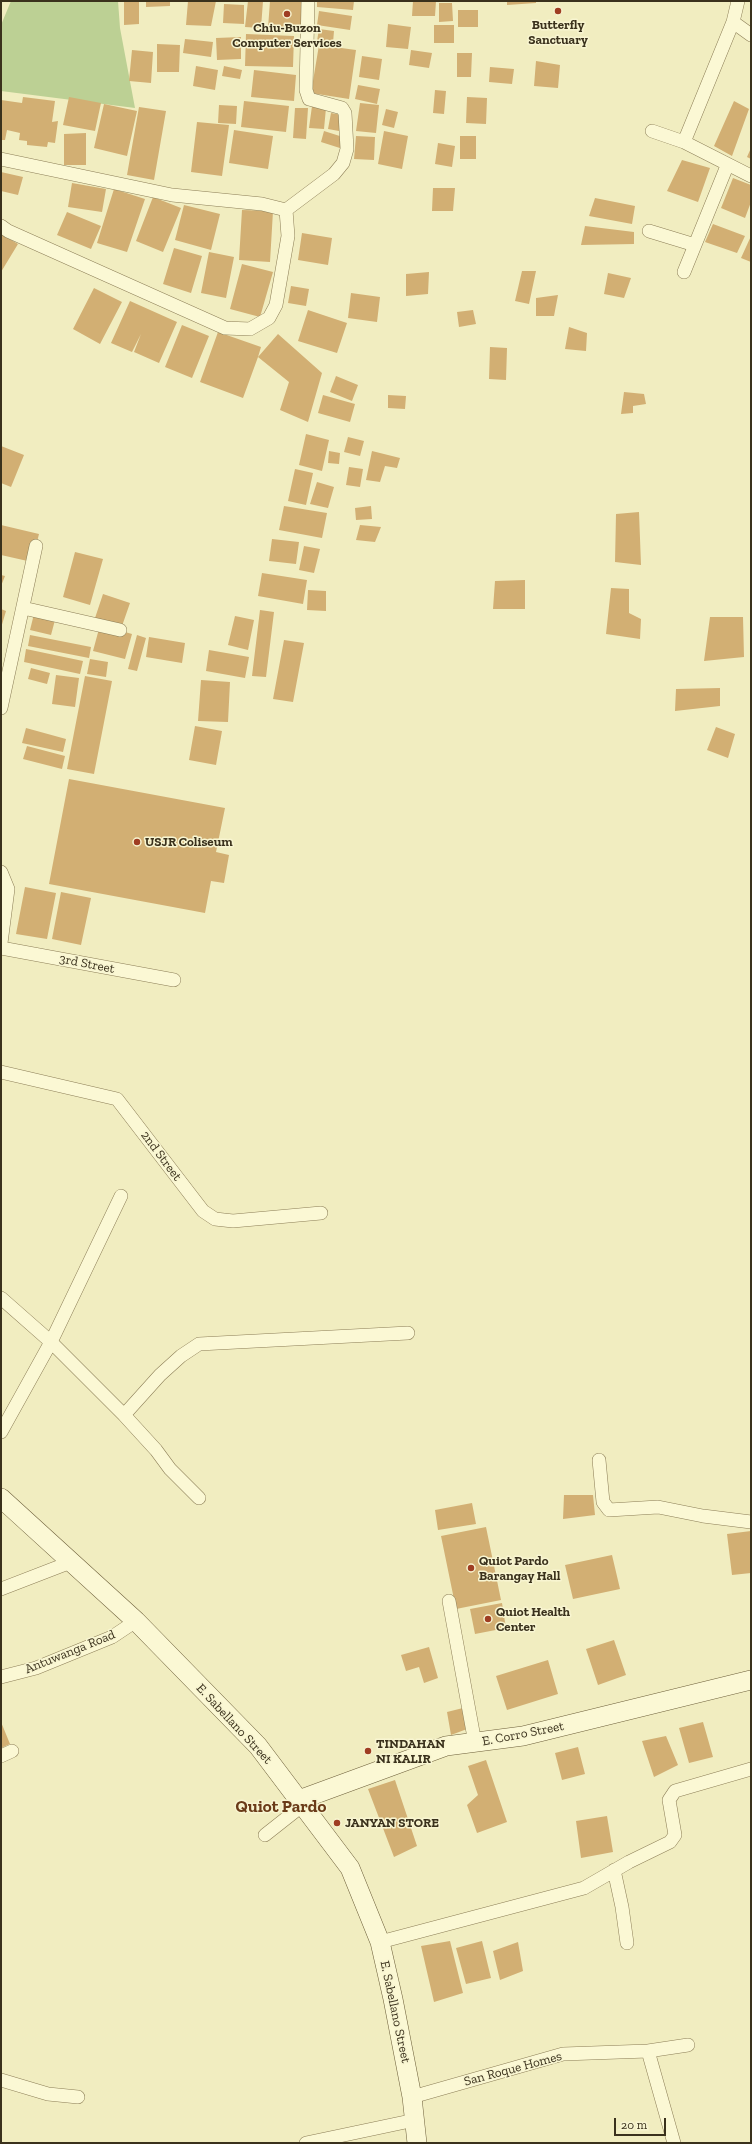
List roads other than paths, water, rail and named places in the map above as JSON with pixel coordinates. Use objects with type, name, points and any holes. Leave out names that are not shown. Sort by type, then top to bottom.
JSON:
[{"type":"street","points":[[286,210],[334,174],[343,163],[347,149],[345,112],[342,108],[309,99],[306,90],[308,1]]},
{"type":"street","points":[[684,142],[733,22],[738,1]]},
{"type":"street","points":[[733,22],[751,35]]},
{"type":"street","points":[[652,131],[684,142],[727,166],[751,176]]},
{"type":"street","points":[[1,159],[172,195],[262,204],[286,210]]},
{"type":"street","points":[[684,272],[727,166]]},
{"type":"street","points":[[1,226],[8,231],[225,328],[250,330],[269,318],[276,305],[288,236],[286,210]]},
{"type":"street","points":[[649,231],[695,245]]},
{"type":"street","points":[[1,708],[36,546]]},
{"type":"street","points":[[23,608],[120,630]]},
{"type":"street","points":[[1,872],[8,889],[2,935]]},
{"type":"street","name":"3rd Street","points":[[1,948],[174,980]]},
{"type":"street","name":"2nd Street","points":[[1,1072],[117,1099],[204,1211],[215,1219],[233,1221],[321,1213]]},
{"type":"street","points":[[1,1432],[51,1342],[121,1196]]},
{"type":"street","points":[[1,1298],[51,1342],[124,1414],[156,1450],[170,1469],[199,1498]]},
{"type":"street","points":[[124,1414],[160,1375],[181,1356],[199,1344],[408,1334]]},
{"type":"street","points":[[599,1460],[602,1494],[608,1510],[658,1506],[703,1516],[751,1522]]},
{"type":"street","name":"E. Sabellano Street","points":[[1,1498],[136,1621],[258,1746],[350,1868],[380,1942],[393,1999],[412,2097],[417,2143]]},
{"type":"street","points":[[1,1589],[71,1562]]},
{"type":"street","points":[[449,1602],[475,1743]]},
{"type":"street","name":"Antuwanga Road","points":[[1,1677],[36,1668],[112,1638],[136,1621]]},
{"type":"street","name":"E. Corro Street","points":[[301,1802],[446,1746],[523,1736],[751,1680]]},
{"type":"street","points":[[380,1942],[584,1888],[614,1870],[663,1847],[670,1842],[675,1835],[668,1800],[674,1791],[751,1769]]},
{"type":"street","points":[[265,1835],[301,1802]]},
{"type":"street","points":[[614,1870],[622,1907],[627,1944]]},
{"type":"street","name":"San Roque Homes","points":[[412,2097],[563,2054],[648,2051],[688,2045]]},
{"type":"street","points":[[648,2051],[674,2143]]},
{"type":"street","points":[[1,2080],[48,2094],[78,2097]]},
{"type":"street","points":[[306,2143],[415,2120]]},
{"type":"place","name":"Butterfly Sanctuary","points":[[558,11]]},
{"type":"place","name":"Chiu-Buzon Computer Services","points":[[287,14]]},
{"type":"place","name":"USJR Coliseum","points":[[137,842]]},
{"type":"place","name":"Quiot Pardo Barangay Hall","points":[[471,1568]]},
{"type":"place","name":"Quiot Health Center","points":[[488,1619]]},
{"type":"place","name":"TINDAHAN NI KALIR","points":[[368,1751]]},
{"type":"place","name":"JANYAN STORE","points":[[337,1823]]},
{"type":"district","name":"Quiot Pardo","points":[[281,1807]]}]
